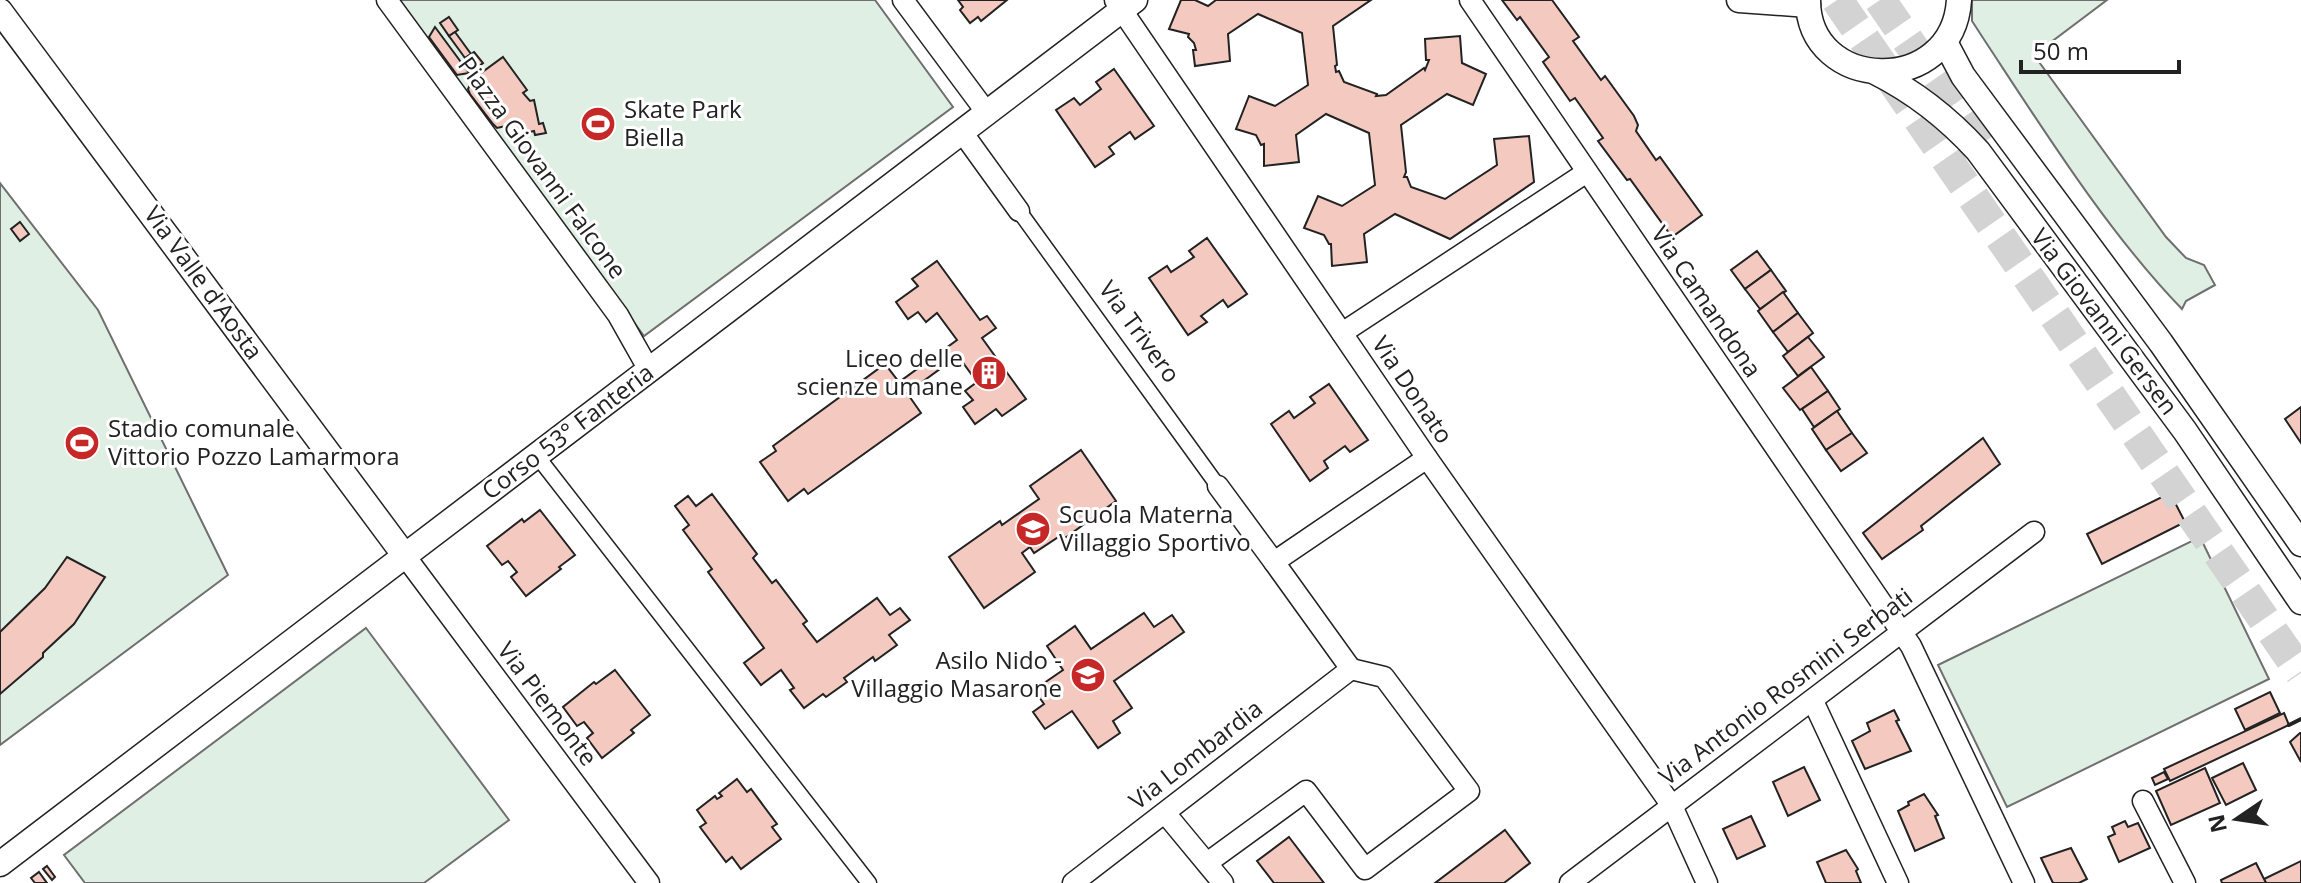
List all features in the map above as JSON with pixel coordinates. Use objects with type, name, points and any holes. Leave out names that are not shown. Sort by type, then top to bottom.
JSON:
[{"type":"street","name":"Piazza Giovanni Falcone","points":[[387,0],[618,315],[649,370]]},
{"type":"street","points":[[903,0],[987,113]]},
{"type":"street","name":"Via Camandona","points":[[1470,0],[1919,659],[2024,883]]},
{"type":"street","points":[[1739,0],[1808,3]]},
{"type":"street","points":[[1875,72],[1895,72],[1931,56],[1945,42],[1953,27],[1959,0]]},
{"type":"street","name":"Corso 53° Fanteria","points":[[0,864],[987,113],[1124,3]]},
{"type":"street","name":"Via Donato","points":[[1124,3],[1427,458],[1672,806],[1707,883]]},
{"type":"street","name":"Via Giovanni Gersen","points":[[1808,3],[1813,25],[1830,50],[1855,67],[1875,72],[1917,96],[1953,124],[1978,151],[2185,431],[2301,602]]},
{"type":"street","name":"Via Valle d'Aosta","points":[[0,11],[405,556]]},
{"type":"street","name":"Via Giovanni Gersen","points":[[1945,42],[1963,76],[2161,343],[2301,544]]},
{"type":"street","name":"Via Trivero","points":[[962,132],[1274,562]]},
{"type":"street","points":[[1342,333],[1587,172]]},
{"type":"street","points":[[537,456],[869,883]]},
{"type":"street","points":[[1207,863],[1306,791],[1365,869],[1469,791],[1384,677],[1351,669],[1274,562],[1427,458]]},
{"type":"street","name":"Via Antonio Rosmini Serbati","points":[[1570,883],[2034,532]]},
{"type":"street","name":"Via Piemonte","points":[[405,556],[649,883]]},
{"type":"street","name":"Via Lombardia","points":[[1073,883],[1351,669]]},
{"type":"street","points":[[1813,701],[1898,883]]},
{"type":"street","points":[[2143,801],[2185,883]]},
{"type":"street","points":[[1165,813],[1223,883]]},
{"type":"green space","points":[[397,0],[875,0],[953,107],[644,336]]},
{"type":"green space","points":[[1972,0],[2107,0],[2034,55],[2166,237],[2186,258],[2204,265],[2215,285],[2186,301],[2182,309],[2155,280],[2078,180],[1985,41],[1972,21]]},
{"type":"green space","name":"Stadio comunale Vittorio Pozzo Lamarmora","points":[[0,183],[98,310],[228,575],[0,745]]},
{"type":"green space","points":[[2200,537],[2269,679],[2007,807],[1938,665]]},
{"type":"green space","points":[[366,628],[509,820],[424,883],[85,883],[64,855]]},
{"type":"building","points":[[958,0],[1007,0],[981,21],[978,17],[970,23],[960,10],[963,7]]},
{"type":"building","points":[[1181,0],[1195,0],[1208,6],[1216,0],[1371,0],[1333,26],[1335,66],[1344,82],[1376,96],[1386,95],[1425,70],[1429,60],[1426,60],[1425,39],[1460,36],[1462,63],[1486,74],[1473,105],[1447,94],[1401,125],[1404,177],[1407,177],[1411,187],[1445,199],[1497,165],[1494,139],[1529,136],[1534,182],[1450,239],[1395,214],[1364,234],[1367,262],[1332,266],[1331,244],[1324,235],[1304,228],[1318,196],[1342,206],[1375,185],[1369,133],[1326,114],[1296,135],[1299,162],[1264,166],[1264,144],[1261,145],[1256,135],[1236,129],[1249,96],[1275,106],[1308,85],[1302,33],[1258,14],[1228,34],[1230,61],[1195,66],[1193,50],[1196,50],[1189,34],[1169,29]]},
{"type":"building","points":[[1502,0],[1552,0],[1579,37],[1573,41],[1601,80],[1605,76],[1634,116],[1638,125],[1636,131],[1656,160],[1660,157],[1702,215],[1672,237],[1598,141],[1603,138],[1575,98],[1570,101],[1543,62],[1549,57],[1520,17],[1517,20]]},
{"type":"building","points":[[449,17],[458,30],[449,36],[440,23]]},
{"type":"building","points":[[435,27],[469,73],[457,75],[429,37]]},
{"type":"building","points":[[455,32],[471,54],[465,58],[449,36]]},
{"type":"building","points":[[474,52],[483,63],[474,70],[465,58]]},
{"type":"building","points":[[503,57],[527,90],[523,93],[530,101],[534,100],[539,124],[543,123],[546,133],[535,135],[534,131],[508,137],[506,126],[497,128],[470,94],[468,89],[473,79]]},
{"type":"building","points":[[1114,69],[1154,126],[1135,139],[1130,132],[1109,147],[1114,154],[1095,167],[1056,110],[1074,98],[1080,105],[1101,89],[1096,82]]},
{"type":"building","points":[[20,222],[29,234],[20,241],[11,229]]},
{"type":"building","points":[[1207,238],[1247,294],[1228,307],[1223,300],[1201,316],[1207,322],[1188,335],[1149,278],[1167,266],[1171,272],[1194,257],[1189,251]]},
{"type":"building","points":[[1757,251],[1771,270],[1745,289],[1731,270]]},
{"type":"building","name":"Liceo delle scienze umane","points":[[937,261],[980,320],[987,316],[996,328],[982,338],[1026,399],[1002,416],[996,409],[975,424],[963,407],[973,400],[965,391],[977,382],[958,356],[907,393],[921,413],[808,494],[804,489],[788,501],[760,462],[776,451],[773,446],[885,364],[899,382],[957,340],[937,313],[926,322],[918,312],[908,319],[896,302],[918,286],[912,279]]},
{"type":"building","points":[[1771,270],[1786,291],[1760,309],[1745,289]]},
{"type":"building","points":[[1783,292],[1798,313],[1773,332],[1758,311]]},
{"type":"building","points":[[1798,313],[1813,333],[1788,352],[1773,332]]},
{"type":"building","points":[[1808,337],[1824,357],[1798,376],[1783,356]]},
{"type":"building","points":[[1811,367],[1828,391],[1800,410],[1783,388]]},
{"type":"building","points":[[1329,384],[1368,440],[1350,452],[1345,446],[1324,461],[1328,468],[1310,481],[1271,424],[1289,411],[1294,418],[1315,403],[1310,397]]},
{"type":"building","points":[[1828,391],[1840,409],[1814,427],[1802,409]]},
{"type":"building","points":[[2301,407],[2301,443],[2285,419]]},
{"type":"building","points":[[1837,411],[1852,433],[1826,450],[1812,429]]},
{"type":"building","points":[[1852,433],[1867,453],[1841,471],[1826,450]]},
{"type":"building","points":[[1983,438],[2000,464],[1921,526],[1923,530],[1882,559],[1863,533]]},
{"type":"building","name":"Scuola Materna Villaggio Sportivo","points":[[1081,450],[1116,501],[1065,538],[1063,534],[1034,553],[1030,547],[1022,553],[1035,572],[984,608],[949,557],[1000,521],[1002,525],[1039,499],[1030,486]]},
{"type":"building","points":[[2170,493],[2185,522],[2102,564],[2087,534]]},
{"type":"building","points":[[712,494],[757,554],[753,558],[772,583],[776,580],[807,621],[803,624],[817,642],[877,598],[890,615],[900,608],[910,620],[889,635],[897,645],[875,661],[873,657],[844,678],[847,682],[804,708],[790,690],[794,688],[781,670],[761,685],[744,663],[764,648],[708,572],[712,569],[683,530],[689,525],[675,506],[688,496],[696,506]]},
{"type":"building","points":[[540,510],[575,555],[526,596],[511,577],[517,572],[508,561],[502,565],[487,546],[522,519],[524,522]]},
{"type":"building","points":[[67,557],[105,577],[74,624],[43,653],[43,657],[0,694],[0,632],[45,588]]},
{"type":"building","name":"Asilo Nido - Villaggio Masarone","points":[[1144,613],[1154,627],[1172,615],[1184,632],[1114,681],[1132,708],[1113,721],[1120,733],[1098,748],[1072,711],[1045,729],[1033,712],[1044,704],[1034,690],[1063,670],[1047,646],[1075,626],[1091,649]]},
{"type":"building","points":[[615,670],[650,715],[631,730],[634,733],[602,758],[587,738],[593,733],[584,722],[577,726],[563,707]]},
{"type":"building","points":[[2270,692],[2280,713],[2245,730],[2235,709]]},
{"type":"building","points":[[1894,710],[1911,751],[1865,769],[1852,741],[1870,731],[1867,723]]},
{"type":"building","points":[[2284,713],[2289,725],[2170,781],[2164,769]]},
{"type":"building","points":[[2301,733],[2301,762],[2290,742]]},
{"type":"building","points":[[2243,763],[2256,790],[2226,805],[2212,778]]},
{"type":"building","points":[[1804,767],[1820,800],[1788,816],[1773,782]]},
{"type":"building","points":[[2205,768],[2220,803],[2171,825],[2156,791]]},
{"type":"building","points":[[2164,772],[2168,779],[2155,785],[2152,778]]},
{"type":"building","points":[[737,779],[747,792],[751,789],[777,824],[772,827],[781,839],[741,869],[732,857],[726,862],[700,827],[706,823],[697,810],[715,796],[717,799],[722,796],[719,793]]},
{"type":"building","points":[[1924,794],[1938,815],[1935,816],[1944,838],[1915,851],[1898,811]]},
{"type":"building","points":[[1751,816],[1765,846],[1737,859],[1723,829]]},
{"type":"building","points":[[2125,821],[2128,827],[2138,823],[2150,848],[2119,862],[2108,837],[2115,834],[2112,827]]},
{"type":"building","points":[[1505,830],[1530,863],[1504,883],[1435,883]]},
{"type":"building","points":[[1289,837],[1324,883],[1274,883],[1257,861]]},
{"type":"building","points":[[2071,848],[2087,879],[2079,883],[2053,883],[2041,858]]},
{"type":"building","points":[[1846,850],[1858,869],[1861,883],[1826,883],[1817,862]]},
{"type":"building","points":[[2301,861],[2301,883],[2266,883],[2264,879]]},
{"type":"building","points":[[2256,863],[2266,883],[2222,883],[2221,880]]},
{"type":"building","points":[[47,866],[55,877],[52,880],[43,869]]},
{"type":"building","points":[[39,872],[47,883],[35,883],[31,878]]},
{"type":"tunnel","points":[[1837,0],[2301,673]]},
{"type":"tunnel","points":[[1880,0],[1983,150]]},
{"type":"wall","points":[[2289,725],[2301,719]]},
{"type":"place","name":"Skate Park Biella","points":[[598,124]]},
{"type":"place","name":"Liceo delle scienze umane","points":[[989,373]]},
{"type":"place","name":"Stadio comunale Vittorio Pozzo Lamarmora","points":[[82,443]]},
{"type":"place","name":"Scuola Materna Villaggio Sportivo","points":[[1033,529]]},
{"type":"place","name":"Asilo Nido - Villaggio Masarone","points":[[1088,675]]}]
